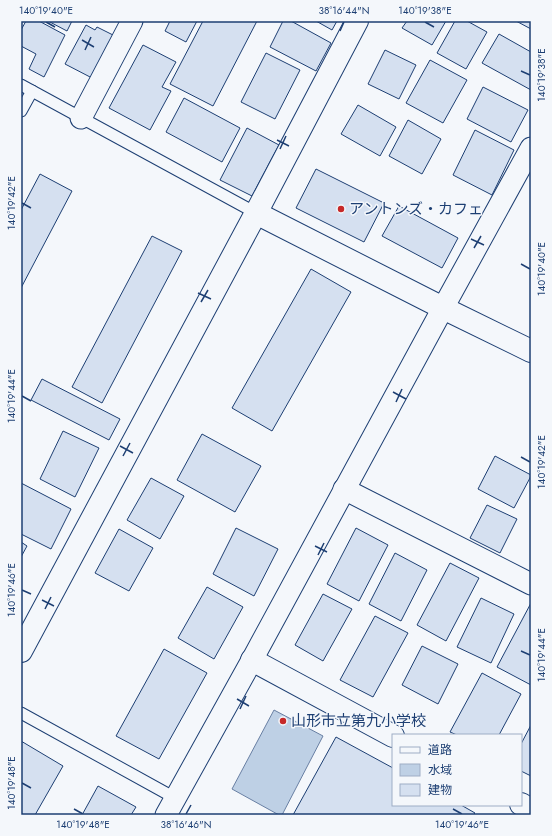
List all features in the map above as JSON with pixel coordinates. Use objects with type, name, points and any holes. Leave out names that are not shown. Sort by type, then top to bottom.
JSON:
[{"type":"street","points":[[81,118],[132,21]]},
{"type":"street","points":[[21,651],[256,213],[357,21]]},
{"type":"street","points":[[171,806],[531,148]]},
{"type":"street","points":[[256,213],[531,351]]},
{"type":"street","points":[[344,489],[531,584]]},
{"type":"street","points":[[252,660],[392,735]]},
{"type":"street","points":[[522,805],[531,810]]},
{"type":"lane","points":[[21,85],[256,213]]},
{"type":"lane","points":[[21,111],[32,91]]},
{"type":"lane","points":[[21,713],[171,806]]},
{"type":"water","points":[[274,710],[323,736],[282,815],[279,815],[232,789]]},
{"type":"building","points":[[26,21],[39,21],[65,35],[44,77],[29,69],[36,54],[21,46],[21,30]]},
{"type":"building","points":[[48,21],[72,21],[67,31]]},
{"type":"building","points":[[170,21],[197,21],[186,42],[165,31]]},
{"type":"building","points":[[203,21],[257,21],[213,106],[170,84]]},
{"type":"building","points":[[283,21],[291,21],[331,43],[316,71],[270,47]]},
{"type":"building","points":[[316,21],[337,21],[332,30]]},
{"type":"building","points":[[407,21],[446,21],[432,45],[402,28]]},
{"type":"building","points":[[455,21],[467,21],[487,32],[466,69],[437,53]]},
{"type":"building","points":[[516,21],[531,21],[531,29]]},
{"type":"building","points":[[86,25],[95,30],[97,27],[113,35],[92,78],[65,64]]},
{"type":"building","points":[[499,34],[531,52],[531,90],[482,63]]},
{"type":"building","points":[[143,45],[176,62],[162,87],[171,91],[150,130],[109,108]]},
{"type":"building","points":[[385,50],[416,65],[399,99],[368,84]]},
{"type":"building","points":[[266,53],[300,70],[275,119],[241,102]]},
{"type":"building","points":[[430,60],[467,80],[443,123],[406,103]]},
{"type":"building","points":[[483,87],[528,110],[511,142],[467,119]]},
{"type":"building","points":[[184,98],[240,128],[222,162],[166,132]]},
{"type":"building","points":[[358,105],[396,127],[380,156],[341,134]]},
{"type":"building","points":[[408,120],[441,139],[422,174],[389,156]]},
{"type":"building","points":[[247,128],[279,145],[252,196],[220,180]]},
{"type":"building","points":[[475,130],[514,150],[492,195],[453,175]]},
{"type":"building","points":[[316,169],[384,203],[364,242],[296,208]]},
{"type":"building","points":[[40,174],[72,191],[21,288],[21,210]]},
{"type":"building","points":[[399,206],[458,238],[442,268],[382,236]]},
{"type":"building","points":[[152,236],[182,251],[102,403],[72,387]]},
{"type":"building","points":[[311,269],[351,292],[272,431],[232,408]]},
{"type":"building","points":[[42,379],[120,419],[109,440],[31,400]]},
{"type":"building","points":[[63,431],[99,448],[75,497],[40,479]]},
{"type":"building","points":[[202,434],[261,466],[235,512],[177,480]]},
{"type":"building","points":[[495,456],[531,475],[514,508],[478,489]]},
{"type":"building","points":[[151,478],[184,496],[160,539],[127,520]]},
{"type":"building","points":[[21,483],[71,509],[51,549],[21,534]]},
{"type":"building","points":[[487,505],[517,519],[500,553],[470,538]]},
{"type":"building","points":[[236,528],[278,549],[254,596],[213,574]]},
{"type":"building","points":[[356,528],[388,545],[359,601],[327,584]]},
{"type":"building","points":[[119,529],[153,548],[129,591],[95,573]]},
{"type":"building","points":[[21,542],[27,546],[21,557]]},
{"type":"building","points":[[395,553],[427,570],[401,621],[369,604]]},
{"type":"building","points":[[450,563],[479,578],[446,641],[417,625]]},
{"type":"building","points":[[207,587],[243,607],[214,659],[178,638]]},
{"type":"building","points":[[323,594],[352,609],[323,661],[295,645]]},
{"type":"building","points":[[481,598],[514,614],[491,663],[457,647]]},
{"type":"building","points":[[531,603],[531,685],[497,667]]},
{"type":"building","points":[[375,616],[408,633],[373,697],[340,680]]},
{"type":"building","points":[[422,646],[458,664],[438,704],[402,685]]},
{"type":"building","points":[[164,649],[207,673],[159,759],[116,736]]},
{"type":"building","points":[[482,673],[521,694],[500,734],[455,734],[450,732]]},
{"type":"building","points":[[531,725],[531,776],[522,772],[522,742]]},
{"type":"building","points":[[336,737],[392,767],[392,806],[463,806],[475,813],[473,815],[293,815]]},
{"type":"building","points":[[21,741],[63,766],[35,815],[24,815],[21,813]]},
{"type":"building","points":[[98,786],[136,807],[131,815],[82,815]]},
{"type":"place","name":"アントンズ・カフェ","points":[[341,209]]},
{"type":"place","name":"山形市立第九小学校","points":[[283,721]]}]
